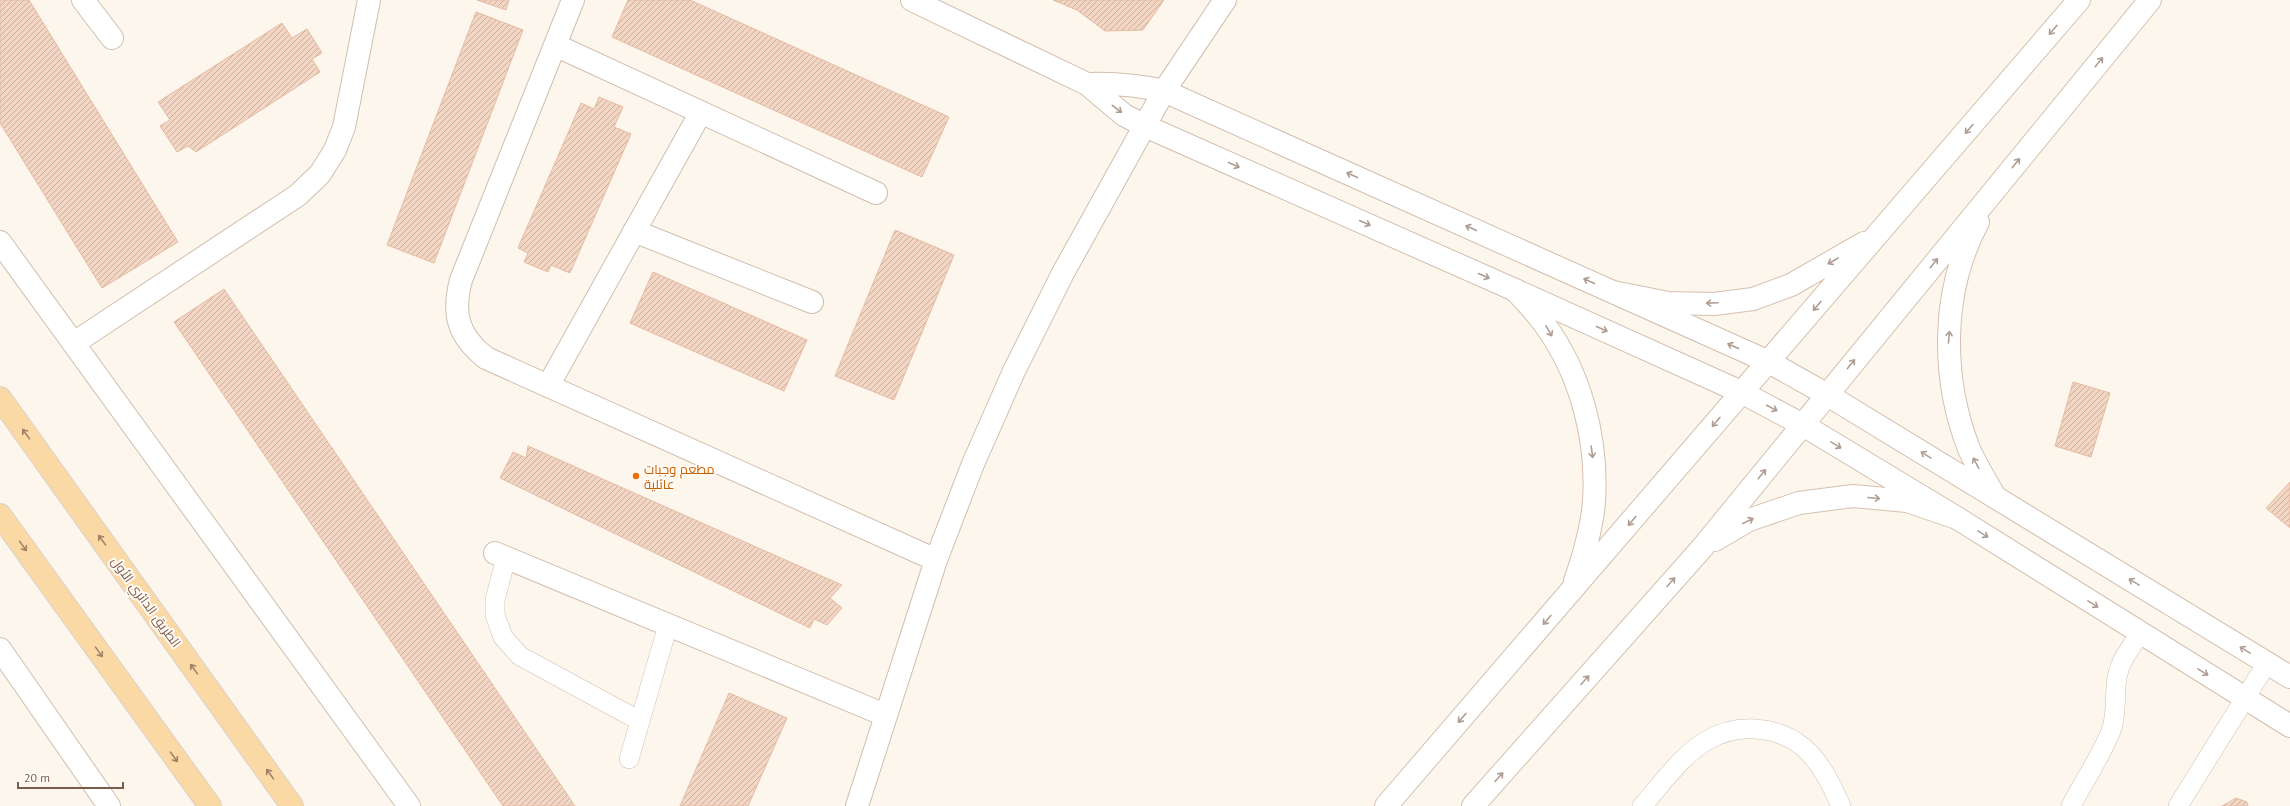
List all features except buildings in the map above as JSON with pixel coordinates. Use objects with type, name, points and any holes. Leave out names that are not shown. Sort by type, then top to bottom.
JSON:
[{"type":"main road","name":"الطريق الدائري الأول","points":[[0,398],[292,806]]},
{"type":"main road","points":[[0,514],[210,806]]},
{"type":"street","points":[[83,0],[112,38]]},
{"type":"street","points":[[74,343],[298,195],[320,174],[335,150],[344,127],[369,0]]},
{"type":"street","points":[[573,0],[457,296],[457,315],[463,333],[473,347],[486,358],[936,560]]},
{"type":"street","points":[[912,0],[1087,84],[1124,115],[1145,126],[1516,290],[1741,392],[1803,425],[1957,518],[2140,634],[2290,726]]},
{"type":"street","points":[[856,806],[884,715],[936,560],[973,464],[1014,371],[1063,273],[1164,91],[1225,0]]},
{"type":"street","points":[[1386,806],[1572,591],[1741,392],[1769,362],[2078,0]]},
{"type":"street","points":[[1473,806],[1702,548],[1803,425],[1826,394],[2150,0]]},
{"type":"street","points":[[555,45],[876,194]]},
{"type":"street","points":[[1087,84],[1120,83],[1164,91],[1769,362],[1826,394],[2290,677]]},
{"type":"street","points":[[548,386],[701,112]]},
{"type":"street","points":[[1994,190],[1969,238],[1953,290],[1948,344],[1954,397],[1969,449],[1995,497]]},
{"type":"street","points":[[634,231],[812,302]]},
{"type":"street","points":[[1613,292],[1668,303],[1714,304],[1753,299],[1791,285],[1878,234]]},
{"type":"street","points":[[0,242],[409,806]]},
{"type":"street","points":[[1516,290],[1545,325],[1561,352],[1568,365],[1585,409],[1593,455],[1594,501],[1586,547],[1572,591]]},
{"type":"street","points":[[1702,548],[1749,520],[1799,503],[1853,496],[1907,501],[1957,518]]},
{"type":"street","points":[[501,555],[884,715]]},
{"type":"street","points":[[0,649],[109,806]]},
{"type":"lane","points":[[501,555],[495,600],[495,615],[503,638],[520,656],[640,721]]},
{"type":"lane","points":[[629,759],[668,625]]},
{"type":"lane","points":[[2071,806],[2111,730],[2115,719],[2118,673],[2123,659],[2140,634]]},
{"type":"lane","points":[[2178,806],[2267,663]]},
{"type":"lane","points":[[1642,806],[1689,755],[1705,741],[1724,732],[1747,729],[1767,730],[1783,735],[1804,748],[1818,763],[1841,806]]},
{"type":"place","name":"مطعم وجبات عائلية","points":[[636,476]]}]
